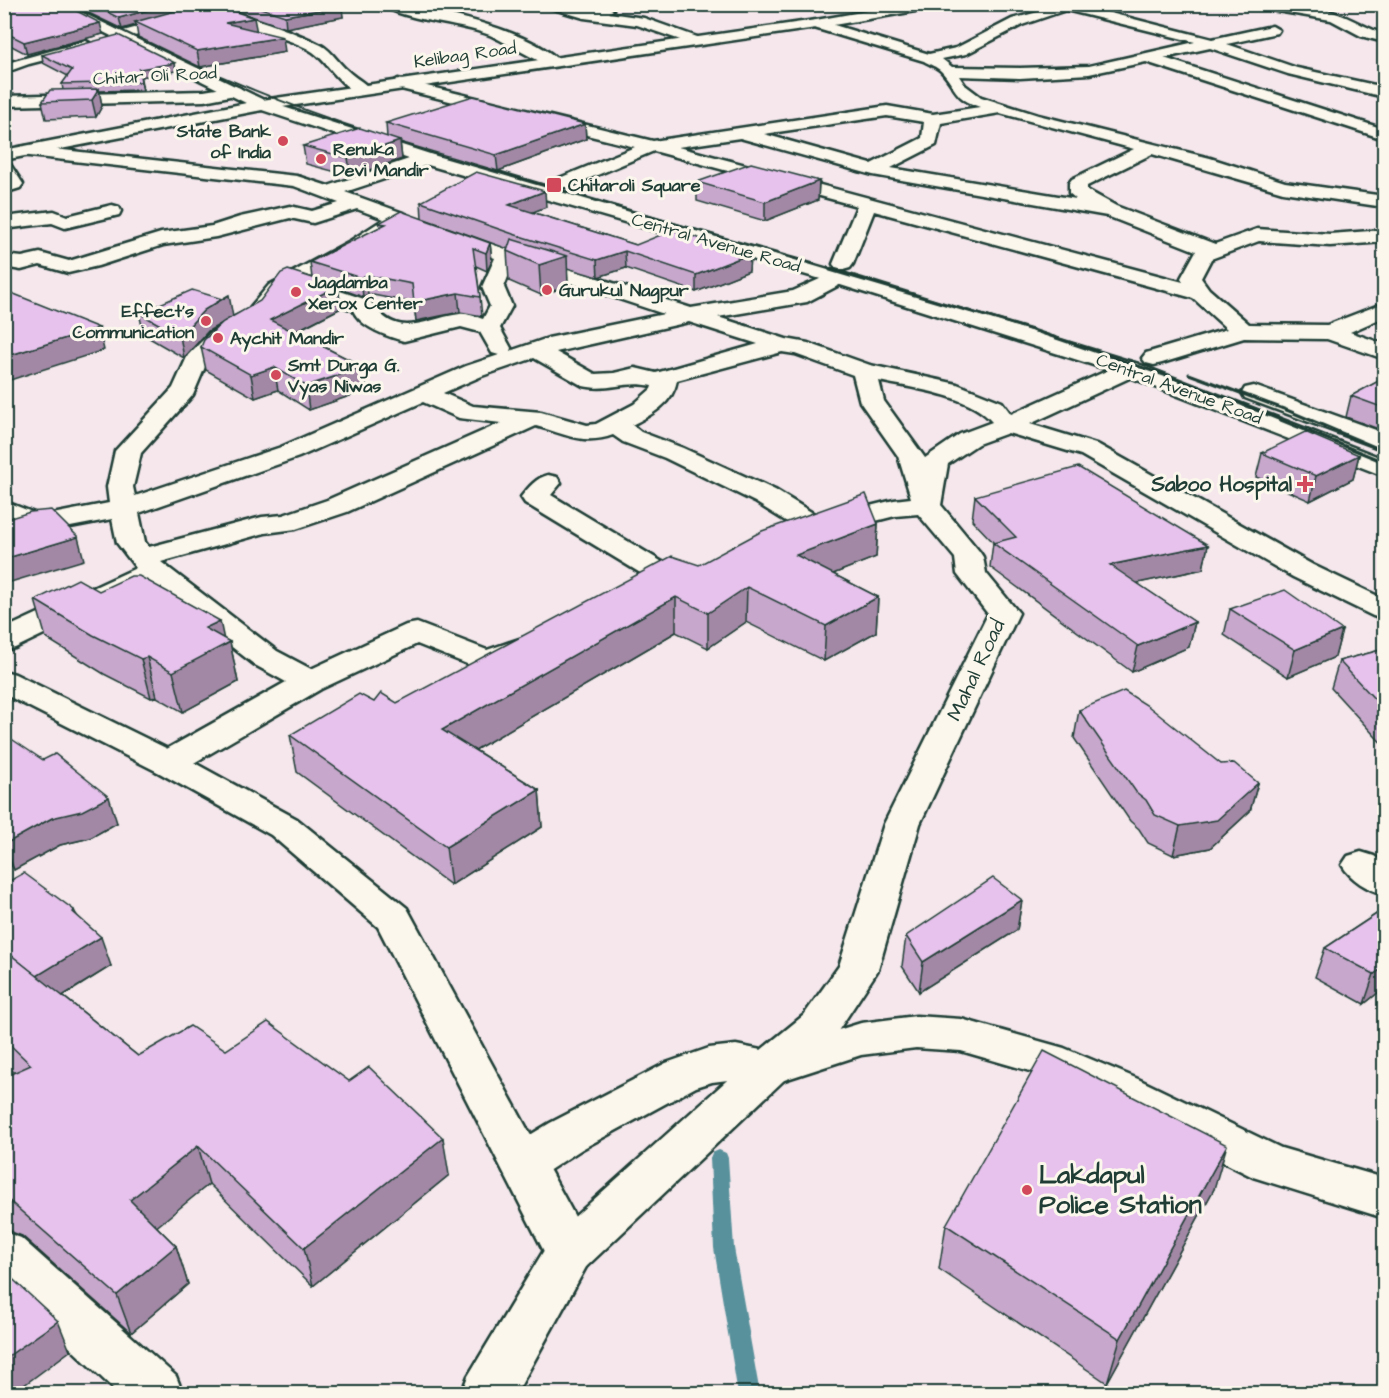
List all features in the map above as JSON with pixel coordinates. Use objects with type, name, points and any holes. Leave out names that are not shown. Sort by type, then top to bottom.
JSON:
[{"type":"street","name":"Central Avenue Road","points":[[53,4],[117,37],[262,105],[427,159],[840,271],[1142,363],[1384,468]]},
{"type":"street","points":[[87,4],[137,31],[294,100],[447,151],[562,183],[840,271]]},
{"type":"street","points":[[4,69],[24,61],[137,31],[206,8],[241,4]]},
{"type":"street","points":[[387,4],[408,12],[480,26],[517,41],[553,62]]},
{"type":"street","points":[[543,4],[584,14],[639,21],[695,41]]},
{"type":"street","name":"Kelibag Road","points":[[4,155],[262,105],[816,24],[933,4]]},
{"type":"street","points":[[1055,4],[1187,35],[1293,71],[1384,92]]},
{"type":"street","points":[[1258,4],[1335,17],[1366,33],[1384,38]]},
{"type":"street","points":[[929,58],[961,51],[981,43],[1017,22],[1059,10],[1060,5]]},
{"type":"street","points":[[584,14],[625,6]]},
{"type":"street","points":[[206,8],[261,26],[318,49],[343,75],[362,89]]},
{"type":"street","points":[[838,9],[854,18]]},
{"type":"street","points":[[1335,17],[1351,9]]},
{"type":"street","points":[[816,24],[929,58],[948,70],[959,88],[975,100],[1283,187],[1384,201]]},
{"type":"street","points":[[948,70],[1020,73],[1089,70],[1272,30]]},
{"type":"street","points":[[13,50],[24,61],[51,73]]},
{"type":"street","points":[[1148,57],[1384,134]]},
{"type":"street","points":[[74,83],[96,99]]},
{"type":"street","points":[[398,84],[651,146],[1201,293]]},
{"type":"street","name":"Chitar Oli Road","points":[[4,101],[204,96],[235,91]]},
{"type":"street","points":[[562,183],[651,146],[887,111],[933,119],[1002,108]]},
{"type":"street","points":[[873,170],[930,141],[933,119]]},
{"type":"street","points":[[741,133],[873,170],[1111,211]]},
{"type":"street","points":[[1150,148],[1078,183],[1078,193],[1111,211],[1215,251]]},
{"type":"street","points":[[27,151],[297,181],[507,256],[782,345],[800,348],[864,371],[948,389],[993,407],[1007,425],[1089,450],[1303,571],[1384,610]]},
{"type":"street","points":[[328,192],[427,159]]},
{"type":"street","points":[[4,168],[14,184],[4,188]]},
{"type":"street","points":[[4,261],[10,260],[21,264],[40,259],[68,267],[91,262],[161,239],[216,231],[248,220],[290,212],[313,217],[358,203]]},
{"type":"street","points":[[4,537],[39,525],[124,509],[290,453],[424,393],[548,345],[690,315],[799,297],[840,271],[867,205]]},
{"type":"street","points":[[4,223],[54,217],[65,222],[112,211]]},
{"type":"street","points":[[310,682],[266,658],[148,564],[131,543],[120,487],[128,451],[184,390],[196,360],[218,338],[255,316],[276,289],[417,224]]},
{"type":"street","points":[[1243,331],[1201,293],[1191,278],[1203,255],[1257,235],[1330,240],[1384,236]]},
{"type":"street","points":[[489,328],[501,306],[493,288],[507,256]]},
{"type":"street","points":[[290,282],[362,306],[367,317],[404,334],[462,321],[489,328],[507,360]]},
{"type":"street","points":[[1330,332],[1384,309]]},
{"type":"street","points":[[927,505],[936,461],[969,439],[1007,425],[1142,363],[1243,331],[1330,332],[1384,352]]},
{"type":"street","points":[[548,345],[543,354],[591,381],[614,380],[635,375],[664,382]]},
{"type":"street","points":[[424,393],[468,413],[533,418],[587,434],[602,431],[643,409],[663,392],[666,376],[782,345]]},
{"type":"street","points":[[1142,363],[1384,442]]},
{"type":"street","points":[[864,371],[872,402],[911,456],[927,505]]},
{"type":"street","points":[[4,641],[148,564],[262,525],[286,523],[337,506],[533,418]]},
{"type":"street","points":[[613,424],[632,437],[674,453],[765,496],[810,524],[821,528]]},
{"type":"street","points":[[548,483],[535,497],[682,581],[619,602]]},
{"type":"street","points":[[783,540],[796,532],[821,528],[894,508],[927,505]]},
{"type":"street","name":"Mahal Road","points":[[769,1068],[819,1026],[858,970],[902,824],[1004,613],[972,574],[969,557],[934,517],[927,505]]},
{"type":"street","points":[[4,509],[39,525]]},
{"type":"street","points":[[168,763],[310,682],[417,633],[488,662],[548,635]]},
{"type":"street","points":[[4,681],[168,763],[284,827],[393,918],[569,1252]]},
{"type":"street","points":[[488,1394],[569,1252],[769,1068],[861,1039],[916,1032],[961,1035],[1049,1060],[1122,1091],[1269,1163],[1384,1198]]},
{"type":"street","points":[[523,1163],[566,1136],[681,1075],[709,1065],[736,1062],[769,1068]]},
{"type":"street","points":[[4,1253],[156,1394]]},
{"type":"building","points":[[4,4],[63,4],[100,23],[24,42],[4,32]]},
{"type":"building","points":[[91,4],[170,4],[119,18]]},
{"type":"building","points":[[200,4],[213,4],[254,18],[225,23],[283,37],[197,51],[135,22]]},
{"type":"building","points":[[249,4],[339,4],[342,6],[285,16]]},
{"type":"building","points":[[118,35],[175,63],[139,69],[141,82],[62,84],[72,70],[42,55]]},
{"type":"building","points":[[99,89],[92,100],[42,102],[50,90]]},
{"type":"building","points":[[473,96],[585,124],[496,155],[386,123]]},
{"type":"building","points":[[360,128],[400,141],[348,158],[303,146]]},
{"type":"building","points":[[751,163],[819,181],[765,202],[697,182]]},
{"type":"building","points":[[476,172],[545,191],[509,205],[636,245],[673,230],[750,254],[696,275],[625,251],[597,260],[421,202]]},
{"type":"building","points":[[401,211],[490,243],[486,253],[473,248],[480,297],[458,293],[414,302],[412,284],[366,275],[361,278],[310,262],[386,224],[379,223]]},
{"type":"building","points":[[511,239],[567,256],[539,265],[507,251]]},
{"type":"building","points":[[288,270],[338,286],[270,320],[364,367],[306,386],[274,367],[251,375],[201,347],[204,340],[223,322],[260,301],[281,273]]},
{"type":"building","points":[[4,290],[99,328],[4,357]]},
{"type":"building","points":[[192,290],[222,299],[229,295],[204,310],[180,336],[139,313]]},
{"type":"building","points":[[1384,378],[1384,408],[1351,396]]},
{"type":"building","points":[[1305,432],[1359,455],[1316,476],[1262,453]]},
{"type":"building","points":[[1078,467],[1208,545],[1110,565],[1195,622],[1138,646],[993,543],[1016,537],[975,496]]},
{"type":"building","points":[[866,494],[878,524],[796,555],[878,597],[826,626],[747,587],[708,613],[676,597],[442,730],[539,790],[446,847],[290,735],[359,694],[374,702],[381,693],[397,703],[672,556],[699,565],[762,531]]},
{"type":"building","points":[[51,510],[78,537],[4,559],[4,520],[30,512]]},
{"type":"building","points":[[131,576],[139,576],[220,621],[205,628],[230,642],[173,672],[147,657],[141,659],[93,635],[35,600],[78,579],[99,591]]},
{"type":"building","points":[[1285,590],[1342,630],[1295,650],[1230,609]]},
{"type":"building","points":[[1384,649],[1384,709],[1339,661]]},
{"type":"building","points":[[1124,691],[1148,706],[1221,764],[1234,763],[1258,783],[1217,820],[1180,826],[1155,815],[1146,800],[1136,792],[1079,710]]},
{"type":"building","points":[[4,734],[43,760],[55,754],[109,797],[82,811],[52,818],[5,844]]},
{"type":"building","points":[[24,873],[74,910],[73,912],[101,937],[37,976],[4,951],[4,884]]},
{"type":"building","points":[[993,878],[1022,900],[923,962],[906,936]]},
{"type":"building","points":[[1384,909],[1384,967],[1374,974],[1325,948]]},
{"type":"building","points":[[6,951],[138,1056],[190,1026],[226,1050],[268,1022],[349,1081],[369,1067],[443,1138],[304,1248],[198,1146],[130,1200],[176,1246],[117,1295],[4,1198],[4,1077],[31,1065],[4,1039],[4,952]]},
{"type":"building","points":[[1044,1051],[1227,1145],[1120,1339],[946,1225]]},
{"type":"building","points":[[4,1271],[58,1321],[4,1359]]},
{"type":"waterway","points":[[719,1158],[724,1248],[749,1394]]},
{"type":"railway","points":[[70,4],[220,76],[296,107],[375,134]]},
{"type":"railway","points":[[482,166],[835,271]]},
{"type":"railway","points":[[830,270],[1036,331],[1199,387],[1384,462],[1381,461]]},
{"type":"railway","points":[[1189,374],[1289,411],[1384,451]]},
{"type":"place","name":"State Bank of India","points":[[283,141]]},
{"type":"place","name":"Renuka Devi Mandir","points":[[321,159]]},
{"type":"place","name":"Chitaroli Square","points":[[554,185]]},
{"type":"place","name":"Gurukul Nagpur","points":[[547,290]]},
{"type":"place","name":"Jagdamba Xerox Center","points":[[296,292]]},
{"type":"place","name":"Effect's Communication","points":[[206,321]]},
{"type":"place","name":"Aychit Mandir","points":[[218,338]]},
{"type":"place","name":"Smt Durga G. Vyas Niwas","points":[[276,375]]},
{"type":"place","name":"Saboo Hospital","points":[[1305,484]]},
{"type":"place","name":"Lakdapul Police Station","points":[[1027,1190]]}]
